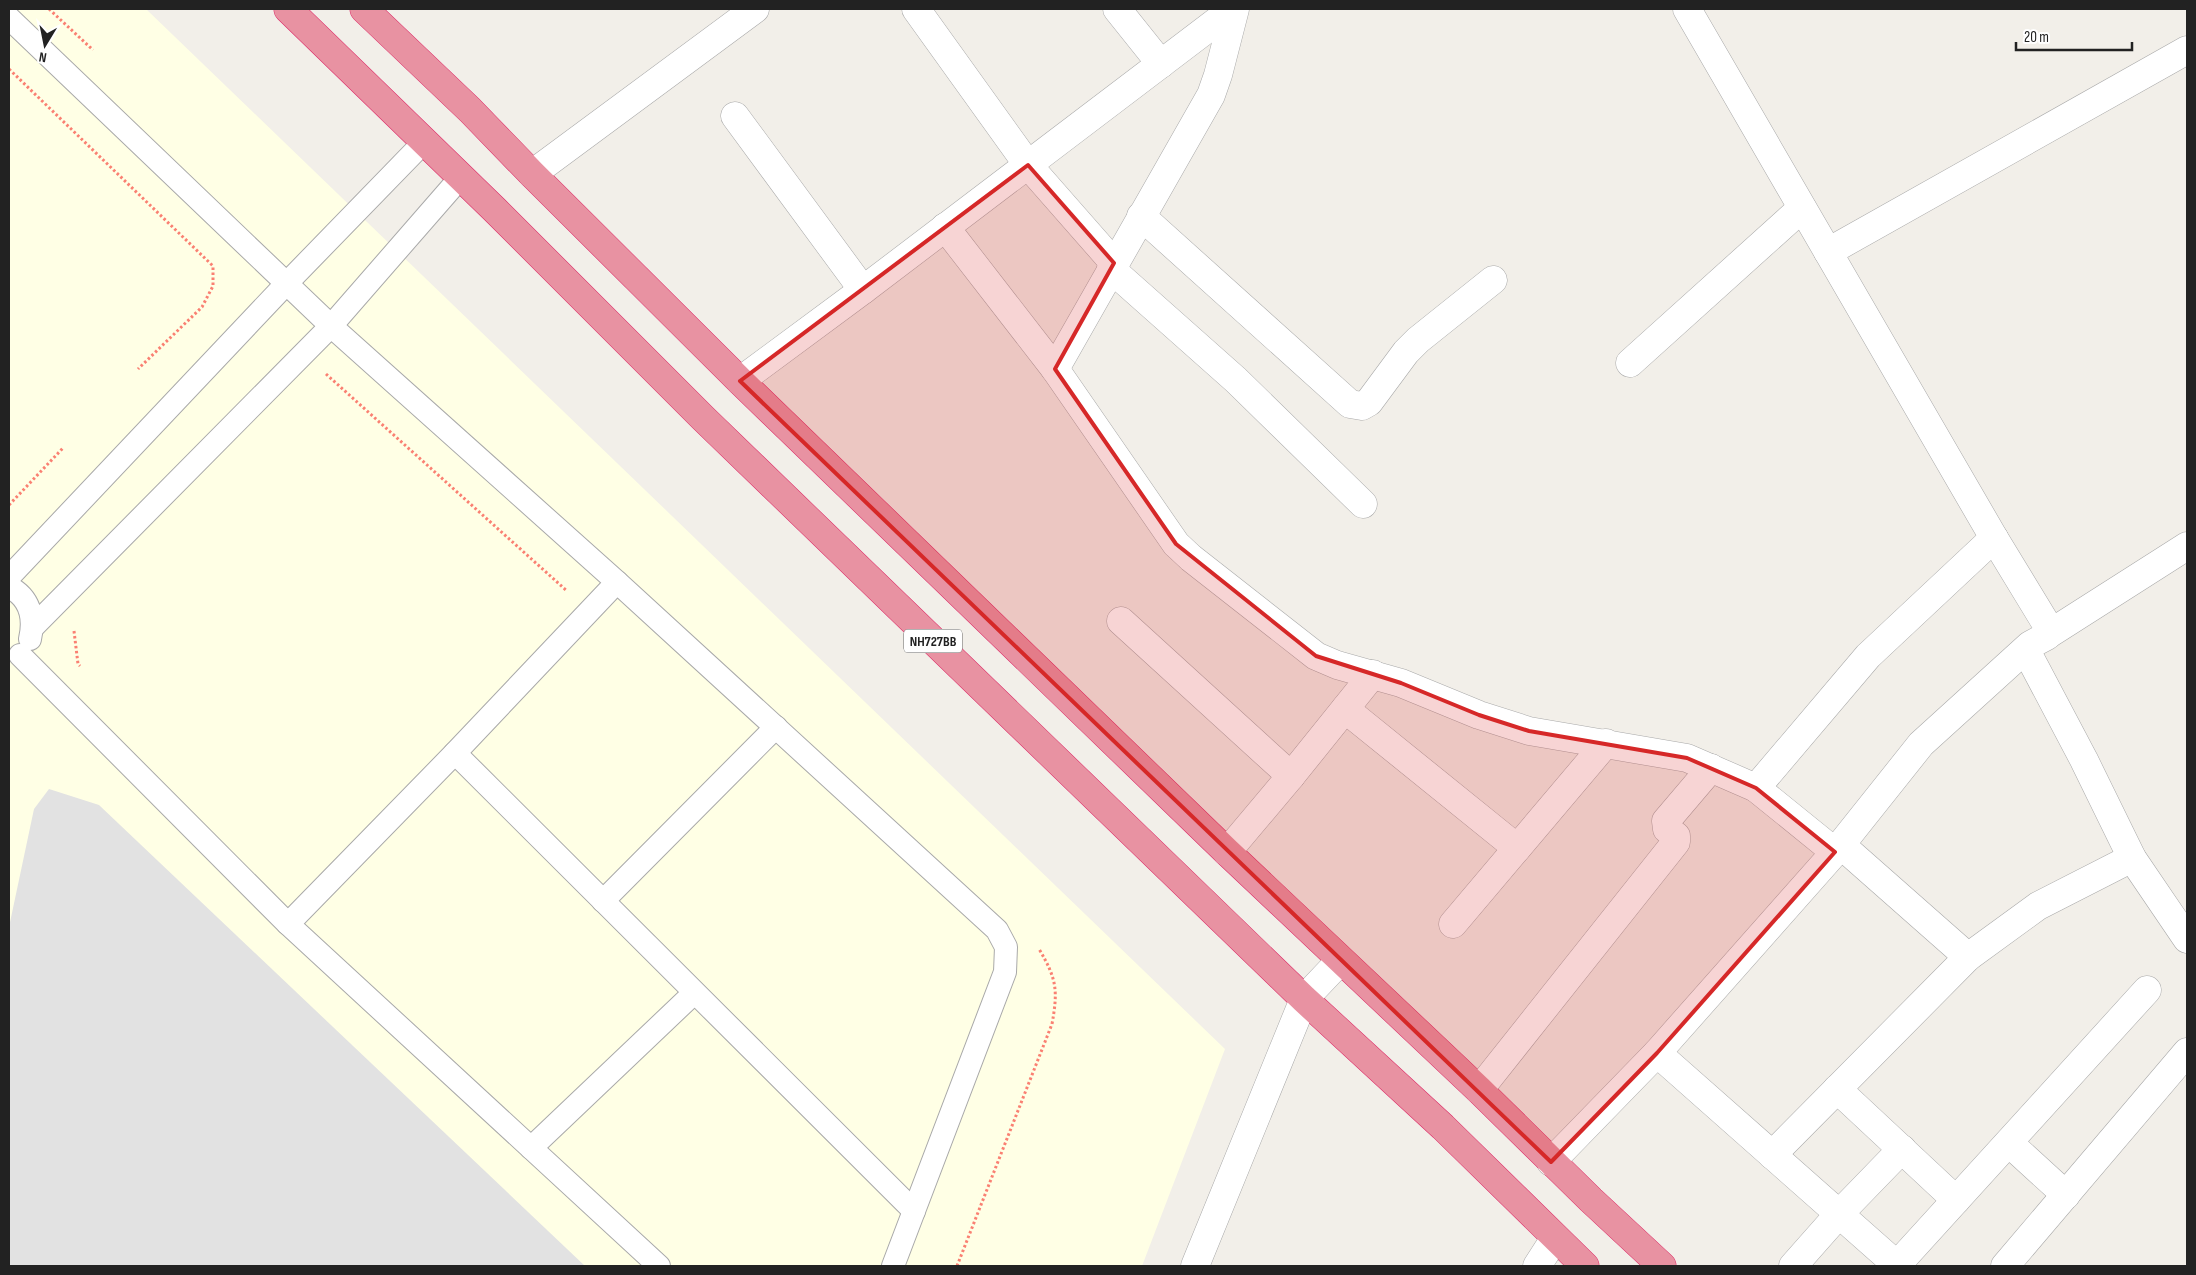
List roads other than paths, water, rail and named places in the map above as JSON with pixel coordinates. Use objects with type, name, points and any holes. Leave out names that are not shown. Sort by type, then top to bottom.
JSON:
[{"type":"highway","name":"NH727BB","points":[[288,9],[502,217],[703,418],[1304,1000],[1442,1127],[1586,1266]]},
{"type":"highway","points":[[364,9],[470,110],[740,380],[1227,852],[1662,1266]]},
{"type":"street","points":[[532,174],[756,9]]},
{"type":"street","points":[[916,9],[1028,165],[1112,266],[1236,380],[1363,504]]},
{"type":"street","points":[[1117,9],[1161,64]]},
{"type":"street","points":[[740,380],[863,290],[1234,9]]},
{"type":"street","points":[[1055,369],[1211,95],[1234,9]]},
{"type":"street","points":[[1551,1162],[1657,1052],[1838,848],[1921,744],[2050,630],[1994,538],[1687,9]]},
{"type":"street","points":[[1828,252],[2187,50]]},
{"type":"street","points":[[735,116],[863,290]]},
{"type":"street","points":[[1630,363],[1802,208]]},
{"type":"street","points":[[1141,216],[1350,404],[1362,406],[1369,402],[1406,352],[1418,340],[1493,280]]},
{"type":"street","points":[[945,227],[1055,369],[1165,530],[1186,554],[1316,656],[1337,665],[1401,682],[1479,715],[1529,731],[1687,758],[1756,788],[1838,848],[1968,957]]},
{"type":"street","points":[[1756,788],[1868,656],[1994,538]]},
{"type":"street","points":[[2183,923],[2132,858],[2084,760],[2028,654],[2038,641],[2187,546]]},
{"type":"street","points":[[1121,621],[1291,776]]},
{"type":"street","points":[[1227,852],[1291,776],[1372,674]]},
{"type":"street","points":[[1345,709],[1517,848]]},
{"type":"street","points":[[1453,924],[1606,744]]},
{"type":"street","points":[[1479,1090],[1676,842],[1676,836],[1667,829],[1666,821],[1711,768]]},
{"type":"street","points":[[1772,1155],[1968,957],[2038,906],[2132,858]]},
{"type":"street","points":[[1195,1266],[1304,1000],[1340,961]]},
{"type":"street","points":[[1657,1052],[1897,1266],[2147,990]]},
{"type":"street","points":[[2005,1266],[2187,1052]]},
{"type":"street","points":[[1838,1089],[1956,1200]]},
{"type":"street","points":[[2008,1143],[2066,1195]]},
{"type":"street","points":[[1794,1266],[1840,1214],[1902,1150]]},
{"type":"street","points":[[1536,1266],[1555,1238]]},
{"type":"lane","points":[[9,18],[331,326],[617,582],[997,930],[1006,948],[1005,972],[893,1266]]},
{"type":"lane","points":[[9,577],[286,284],[424,142]]},
{"type":"lane","points":[[32,628],[331,326],[460,178]]},
{"type":"lane","points":[[288,924],[455,753],[617,582]]},
{"type":"lane","points":[[9,586],[25,600],[31,614],[32,628],[28,643],[15,660],[288,924],[659,1266]]},
{"type":"lane","points":[[603,901],[776,728]]},
{"type":"lane","points":[[455,753],[914,1211]]},
{"type":"lane","points":[[531,1148],[694,993]]}]
